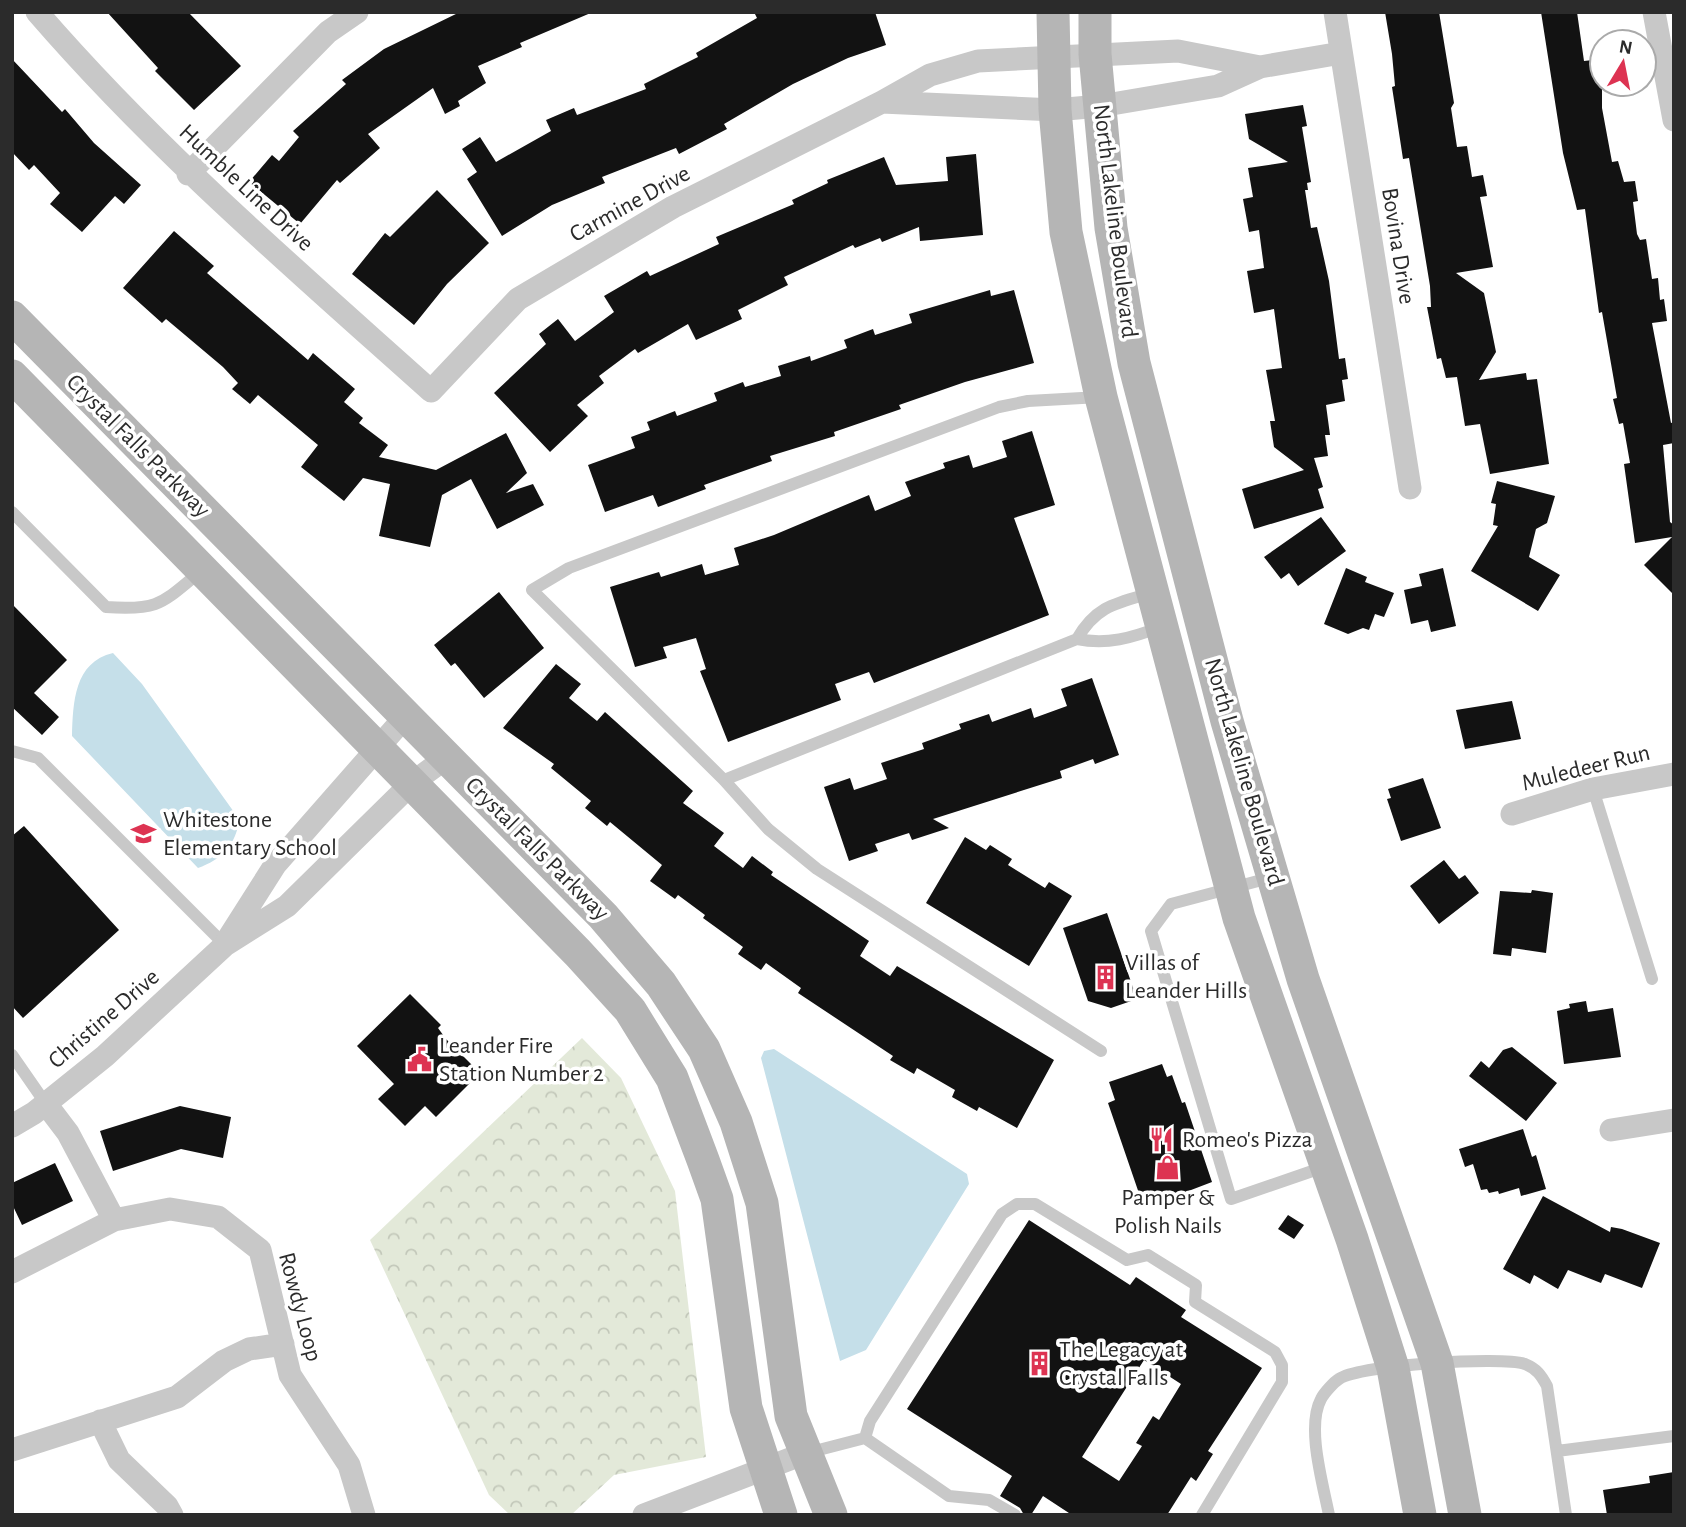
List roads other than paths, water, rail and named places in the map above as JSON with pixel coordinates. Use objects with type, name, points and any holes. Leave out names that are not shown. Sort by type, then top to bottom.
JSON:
[{"type":"main road","name":"North Lakeline Boulevard","points":[[1053,12],[1055,110],[1066,232],[1101,397],[1231,888],[1324,1167],[1352,1239],[1393,1368],[1420,1515]]},
{"type":"main road","name":"North Lakeline Boulevard","points":[[1095,12],[1095,54],[1111,228],[1133,363],[1227,721],[1303,979],[1437,1363],[1465,1515]]},
{"type":"main road","name":"Crystal Falls Parkway","points":[[12,317],[603,916],[661,984],[704,1049],[736,1122],[762,1203],[791,1416],[803,1454],[831,1515]]},
{"type":"main road","name":"Crystal Falls Parkway","points":[[12,376],[578,953],[630,1010],[672,1078],[717,1199],[746,1408],[781,1515]]},
{"type":"street","name":"Humble Line Drive","points":[[37,12],[84,67],[188,174],[431,391]]},
{"type":"street","points":[[188,174],[328,32],[357,12]]},
{"type":"street","name":"Bovina Drive","points":[[1335,12],[1410,488]]},
{"type":"street","points":[[1654,12],[1674,120]]},
{"type":"street","name":"Carmine Drive","points":[[431,391],[518,299],[673,207],[930,75],[978,61],[1053,55],[1178,51],[1260,67]]},
{"type":"street","name":"Carmine Drive","points":[[882,102],[1055,110],[1100,106],[1218,86],[1260,67],[1341,53]]},
{"type":"street","name":"Christine Drive","points":[[225,945],[275,865],[405,717]]},
{"type":"street","name":"Christine Drive","points":[[12,1126],[46,1104],[105,1056],[225,945],[288,906],[412,783],[446,758]]},
{"type":"street","name":"Muledeer Run","points":[[1512,814],[1593,789],[1674,774]]},
{"type":"street","points":[[46,1104],[68,1133],[114,1220]]},
{"type":"street","points":[[1611,1130],[1674,1119]]},
{"type":"street","name":"Rowdy Loop","points":[[12,1272],[114,1220],[170,1209],[218,1217],[260,1250],[290,1375],[349,1465],[364,1515]]},
{"type":"street","points":[[12,1450],[177,1397],[224,1361],[249,1349],[283,1344]]},
{"type":"street","points":[[100,1422],[119,1460],[167,1506],[172,1515]]},
{"type":"street","points":[[644,1515],[803,1454]]},
{"type":"lane","points":[[1101,397],[1028,401],[999,407],[569,569],[532,590],[724,780],[768,829],[817,869],[1101,1051]]},
{"type":"lane","points":[[12,512],[106,607],[137,609],[159,605],[203,569]]},
{"type":"lane","points":[[1077,639],[1090,617],[1120,602],[1151,593]]},
{"type":"lane","points":[[724,780],[1077,639],[1099,643],[1132,638],[1160,627]]},
{"type":"lane","points":[[12,751],[38,758],[225,945]]},
{"type":"lane","points":[[1593,789],[1652,979]]},
{"type":"lane","points":[[1274,877],[1171,904],[1151,931],[1231,1199],[1324,1167]]},
{"type":"lane","points":[[12,1055],[46,1104]]},
{"type":"lane","points":[[865,1438],[870,1421],[1002,1214],[1017,1204],[1035,1204],[1127,1260],[1149,1255],[1196,1285],[1195,1303],[1275,1352],[1282,1365],[1282,1382],[1202,1515]]},
{"type":"lane","points":[[1329,1515],[1315,1427],[1321,1399],[1340,1378],[1367,1370],[1437,1363],[1523,1363],[1539,1371],[1547,1386],[1566,1515]]},
{"type":"lane","points":[[1557,1451],[1674,1436]]},
{"type":"lane","points":[[803,1454],[865,1438],[949,1496],[989,1500],[1015,1515]]},
{"type":"water","points":[[113,653],[142,684],[239,819],[235,836],[226,850],[206,865],[198,868],[72,736],[75,698],[83,675],[90,665]]},
{"type":"water","points":[[774,1049],[967,1174],[969,1184],[866,1350],[840,1361],[761,1058],[764,1051]]},
{"type":"place","name":"Whitestone Elementary School","points":[[143,834]]},
{"type":"place","name":"Villas of Leander Hills","points":[[1105,977]]},
{"type":"place","name":"Leander Fire Station Number 2","points":[[419,1060]]},
{"type":"place","name":"Romeo's Pizza","points":[[1162,1140]]},
{"type":"place","name":"Pamper & Polish Nails","points":[[1168,1167]]},
{"type":"place","name":"The Legacy at Crystal Falls","points":[[1039,1364]]}]
